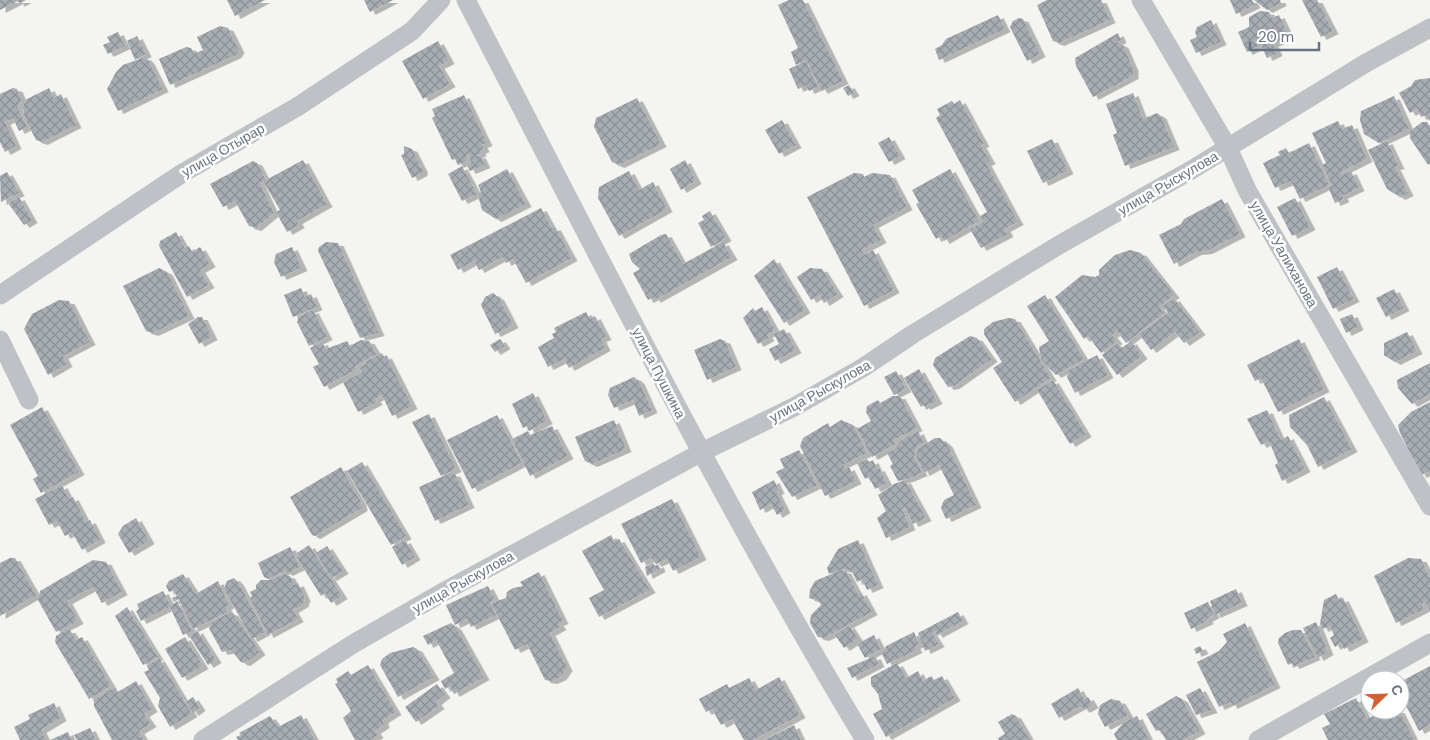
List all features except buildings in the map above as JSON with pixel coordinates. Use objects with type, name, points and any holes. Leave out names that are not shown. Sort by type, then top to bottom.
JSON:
[{"type":"street","name":"улица Отырар","points":[[0,294],[181,174],[297,107],[396,42],[412,30],[441,0]]},
{"type":"street","name":"улица Пушкина","points":[[466,0],[702,452],[823,671],[864,740]]},
{"type":"street","name":"улица Уалиханова","points":[[1140,0],[1228,148],[1247,190],[1430,506]]},
{"type":"street","name":"улица Рыскулова","points":[[203,740],[361,639],[702,452],[794,407],[864,367],[913,334],[1044,255],[1430,28]]},
{"type":"street","points":[[0,340],[29,400]]},
{"type":"street","points":[[1258,740],[1430,643]]}]
